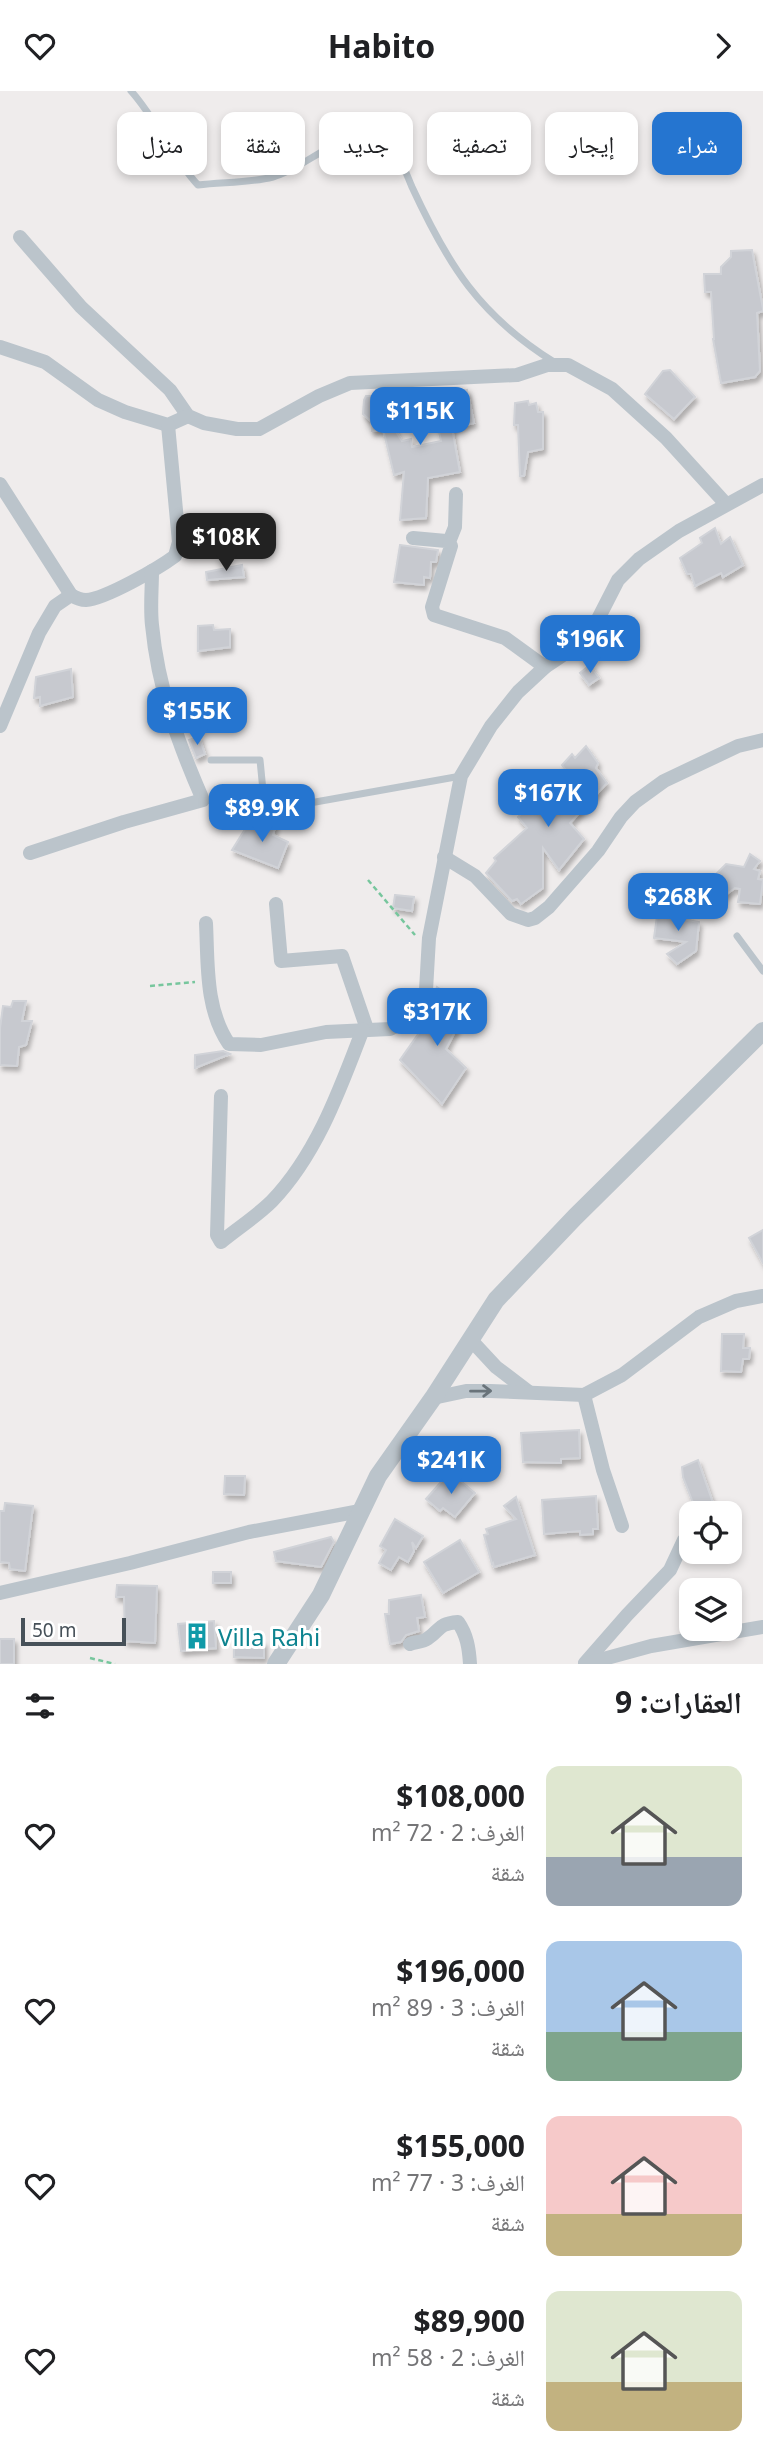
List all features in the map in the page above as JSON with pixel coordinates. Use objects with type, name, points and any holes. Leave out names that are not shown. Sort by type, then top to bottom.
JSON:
[{"type":"street","points":[[20,237],[81,307],[170,390],[188,416],[204,423],[237,429],[259,429],[318,396],[350,383],[517,375],[557,364],[568,365],[612,389],[666,438],[726,504]]},
{"type":"street","points":[[0,347],[45,362],[98,400],[125,412],[168,425],[188,416]]},
{"type":"street","points":[[0,484],[71,595],[89,600],[152,571],[175,556],[179,541],[168,425]]},
{"type":"street","points":[[206,923],[210,995],[224,1037],[229,1044],[261,1045],[326,1032],[390,1028],[415,1017],[426,990],[428,951],[461,776],[491,726],[518,692],[545,667],[578,645],[597,621],[618,580],[639,559],[726,504],[747,496],[763,485]]},
{"type":"street","points":[[456,493],[455,527],[432,612],[434,615],[505,638],[545,667]]},
{"type":"street","points":[[413,538],[449,543]]},
{"type":"street","points":[[30,852],[203,800],[183,754],[163,696],[151,623],[152,571]]},
{"type":"street","points":[[0,726],[39,633],[55,606],[71,595]]},
{"type":"street","points":[[444,857],[475,876],[511,914],[528,920],[535,918],[549,907],[590,860],[635,802],[664,781],[738,746],[763,740]]},
{"type":"street","points":[[221,1096],[218,1235],[221,1242],[271,1202],[303,1163],[344,1081],[365,1029],[342,956],[281,961],[276,904]]},
{"type":"street","points":[[276,1664],[321,1595],[378,1476],[433,1398],[496,1300],[575,1217],[763,1031]]},
{"type":"street","points":[[433,1398],[466,1391],[583,1395],[622,1375],[699,1317],[736,1301],[763,1296]]},
{"type":"street","points":[[470,1339],[496,1367],[530,1392]]},
{"type":"street","points":[[583,1395],[603,1470],[622,1526]]},
{"type":"street","points":[[0,1593],[248,1532],[360,1511]]},
{"type":"street","points":[[585,1664],[670,1570],[679,1551]]},
{"type":"street","points":[[410,1644],[427,1639],[446,1623],[458,1622],[464,1630],[469,1647],[470,1664]]},
{"type":"street","points":[[585,1664],[651,1646],[763,1627]]},
{"type":"lane","points":[[131,91],[151,115],[182,168],[198,185],[274,177],[338,144],[356,138],[370,137],[381,140],[396,152],[425,215],[461,279],[494,316],[529,346],[557,364]]},
{"type":"lane","points":[[211,760],[260,760],[265,811],[461,776]]},
{"type":"lane","points":[[737,936],[763,971]]},
{"type":"path","points":[[368,880],[428,951]]},
{"type":"path","points":[[150,986],[209,981]]},
{"type":"path","points":[[90,1658],[115,1664]]},
{"type":"building","points":[[752,250],[763,309],[757,313],[760,371],[755,377],[721,383],[713,339],[711,292],[705,292],[704,274],[721,274],[721,267],[731,257],[731,251]]},
{"type":"building","points":[[670,370],[695,397],[674,419],[645,394],[663,371]]},
{"type":"building","points":[[467,390],[474,423],[452,428],[460,472],[428,478],[426,518],[400,520],[404,472],[394,475],[383,429],[372,431],[371,421],[363,414],[366,396],[375,396],[376,391],[393,393],[393,405],[396,404],[395,430],[402,441],[411,439],[412,447],[441,441],[435,413],[440,412],[437,397]]},
{"type":"building","points":[[528,401],[529,405],[536,403],[538,412],[543,412],[543,449],[528,452],[524,476],[520,476],[518,425],[514,425],[515,403]]},
{"type":"building","points":[[715,528],[721,544],[730,537],[743,565],[723,577],[721,573],[695,586],[691,574],[687,574],[680,558],[702,543],[700,538]]},
{"type":"building","points":[[400,545],[438,550],[436,562],[431,562],[430,578],[424,577],[424,585],[394,582]]},
{"type":"building","points":[[242,565],[244,577],[207,580],[206,572]]},
{"type":"building","points":[[213,625],[214,630],[230,629],[230,647],[198,651],[198,626]]},
{"type":"building","points":[[590,665],[599,678],[589,685],[580,673]]},
{"type":"building","points":[[71,669],[73,697],[40,706],[40,697],[34,698],[36,677]]},
{"type":"building","points":[[199,737],[205,754],[196,758],[189,740]]},
{"type":"building","points":[[586,746],[598,763],[596,768],[607,783],[570,823],[584,839],[559,870],[543,848],[543,888],[521,904],[517,899],[512,901],[486,873],[496,861],[494,858],[527,828],[518,817],[565,769],[562,765],[572,754],[575,758]]},
{"type":"building","points":[[260,819],[276,824],[273,835],[288,842],[278,868],[232,850],[247,826],[256,830]]},
{"type":"building","points":[[750,854],[760,861],[754,869],[760,871],[758,879],[763,880],[760,904],[738,902],[740,889],[735,888],[721,898],[714,880],[718,877],[715,875],[726,864],[744,867]]},
{"type":"building","points":[[395,895],[414,897],[412,911],[393,908]]},
{"type":"building","points":[[666,910],[688,912],[687,920],[699,922],[696,951],[677,964],[667,954],[686,942],[654,938],[657,916],[666,917]]},
{"type":"building","points":[[437,987],[462,1003],[459,1011],[463,1016],[446,1049],[466,1068],[442,1104],[400,1060],[428,1020],[425,1018]]},
{"type":"building","points":[[13,1001],[26,1001],[22,1021],[32,1021],[26,1045],[19,1047],[17,1066],[0,1065],[3,1006],[11,1007]]},
{"type":"building","points":[[223,1051],[230,1054],[195,1068],[195,1055]]},
{"type":"building","points":[[763,1230],[763,1263],[749,1238]]},
{"type":"building","points":[[722,1334],[744,1334],[743,1348],[750,1348],[749,1359],[743,1359],[741,1372],[721,1371]]},
{"type":"building","points":[[579,1430],[580,1458],[561,1459],[561,1463],[523,1462],[521,1433]]},
{"type":"building","points":[[698,1460],[712,1501],[692,1501],[682,1467]]},
{"type":"building","points":[[447,1475],[450,1479],[454,1475],[475,1493],[455,1517],[443,1508],[440,1511],[426,1499]]},
{"type":"building","points":[[225,1476],[245,1476],[244,1495],[224,1494]]},
{"type":"building","points":[[596,1496],[598,1529],[593,1529],[593,1534],[580,1535],[580,1531],[544,1534],[542,1500]]},
{"type":"building","points":[[516,1497],[535,1555],[494,1567],[484,1535],[488,1534],[486,1529],[516,1519],[504,1506]]},
{"type":"building","points":[[5,1503],[33,1506],[25,1571],[10,1569],[9,1563],[0,1562],[0,1511],[4,1511]]},
{"type":"building","points":[[395,1519],[423,1536],[416,1548],[412,1542],[414,1551],[408,1562],[399,1557],[391,1570],[379,1563],[386,1550],[380,1546]]},
{"type":"building","points":[[331,1537],[334,1542],[321,1567],[276,1561],[274,1552]]},
{"type":"building","points":[[460,1540],[479,1572],[443,1593],[424,1562]]},
{"type":"building","points":[[213,1572],[231,1572],[231,1583],[213,1583]]},
{"type":"building","points":[[117,1585],[157,1586],[155,1643],[125,1641],[124,1597],[116,1597]]},
{"type":"building","points":[[421,1595],[425,1617],[417,1618],[419,1631],[406,1635],[401,1642],[390,1644],[385,1614],[389,1614],[389,1600]]},
{"type":"building","name":"Villa Rahi","points":[[214,1621],[216,1648],[181,1651],[178,1624]]},
{"type":"building","points":[[0,1639],[14,1639],[14,1664],[0,1664]]},
{"type":"building","points":[[253,1642],[264,1642],[264,1658],[234,1657],[234,1644],[253,1645]]},
{"type":"place","name":"Villa Rahi","points":[[197,1636]]}]
